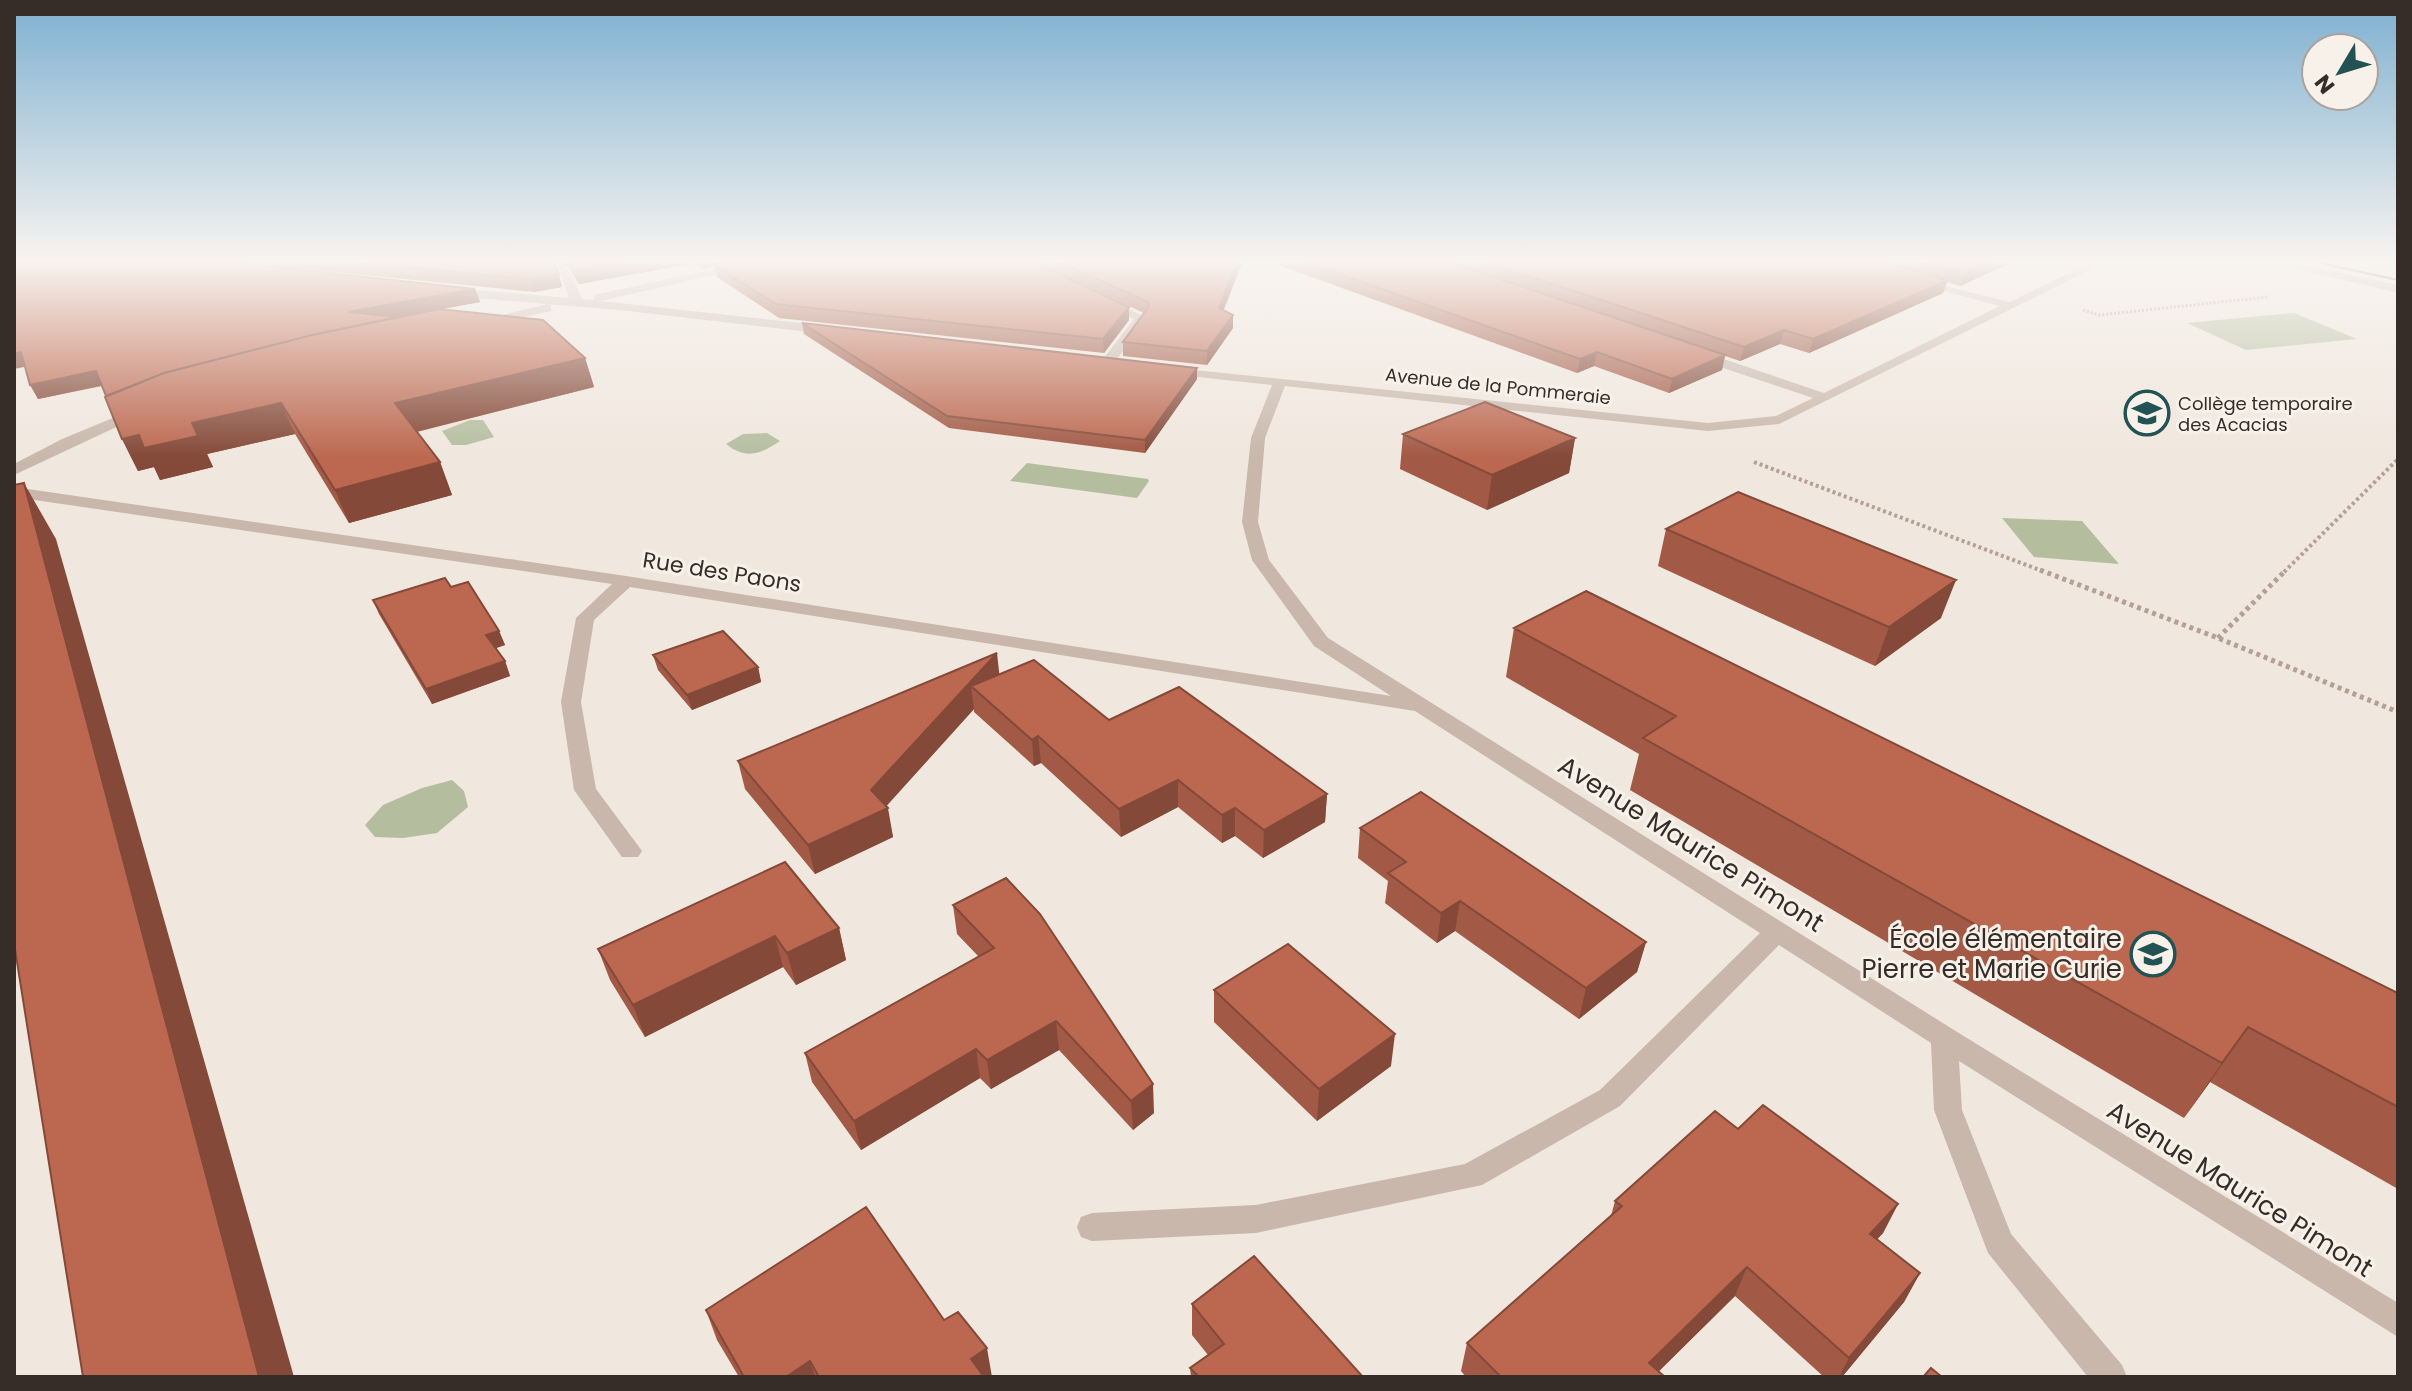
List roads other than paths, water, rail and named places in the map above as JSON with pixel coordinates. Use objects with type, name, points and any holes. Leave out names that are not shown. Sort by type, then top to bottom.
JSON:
[{"type":"street","points":[[803,328],[840,332]]},
{"type":"street","points":[[1107,363],[1134,328]]},
{"type":"street","name":"Avenue de la Pommeraie","points":[[1154,368],[1708,427],[1779,420],[1966,328]]},
{"type":"street","points":[[1691,352],[1823,397]]},
{"type":"street","points":[[1091,361],[1123,364]]},
{"type":"street","name":"Avenue Maurice Pimont","points":[[1280,381],[1258,438],[1250,522],[1261,560],[1321,642],[1944,1038],[2398,1321]]},
{"type":"street","points":[[14,470],[67,442],[145,409]]},
{"type":"street","name":"Rue des Paons","points":[[14,492],[626,581],[1421,707]]},
{"type":"street","points":[[626,581],[585,618],[571,702],[585,790],[630,851]]},
{"type":"street","points":[[1092,1227],[1256,1219],[1471,1176],[1610,1098],[1778,931]]},
{"type":"street","points":[[1944,1038],[1948,1110],[1999,1243],[2110,1377]]},
{"type":"place","name":"Collège temporaire des Acacias","points":[[2147,413]]},
{"type":"place","name":"École élémentaire Pierre et Marie Curie","points":[[2153,954]]}]
